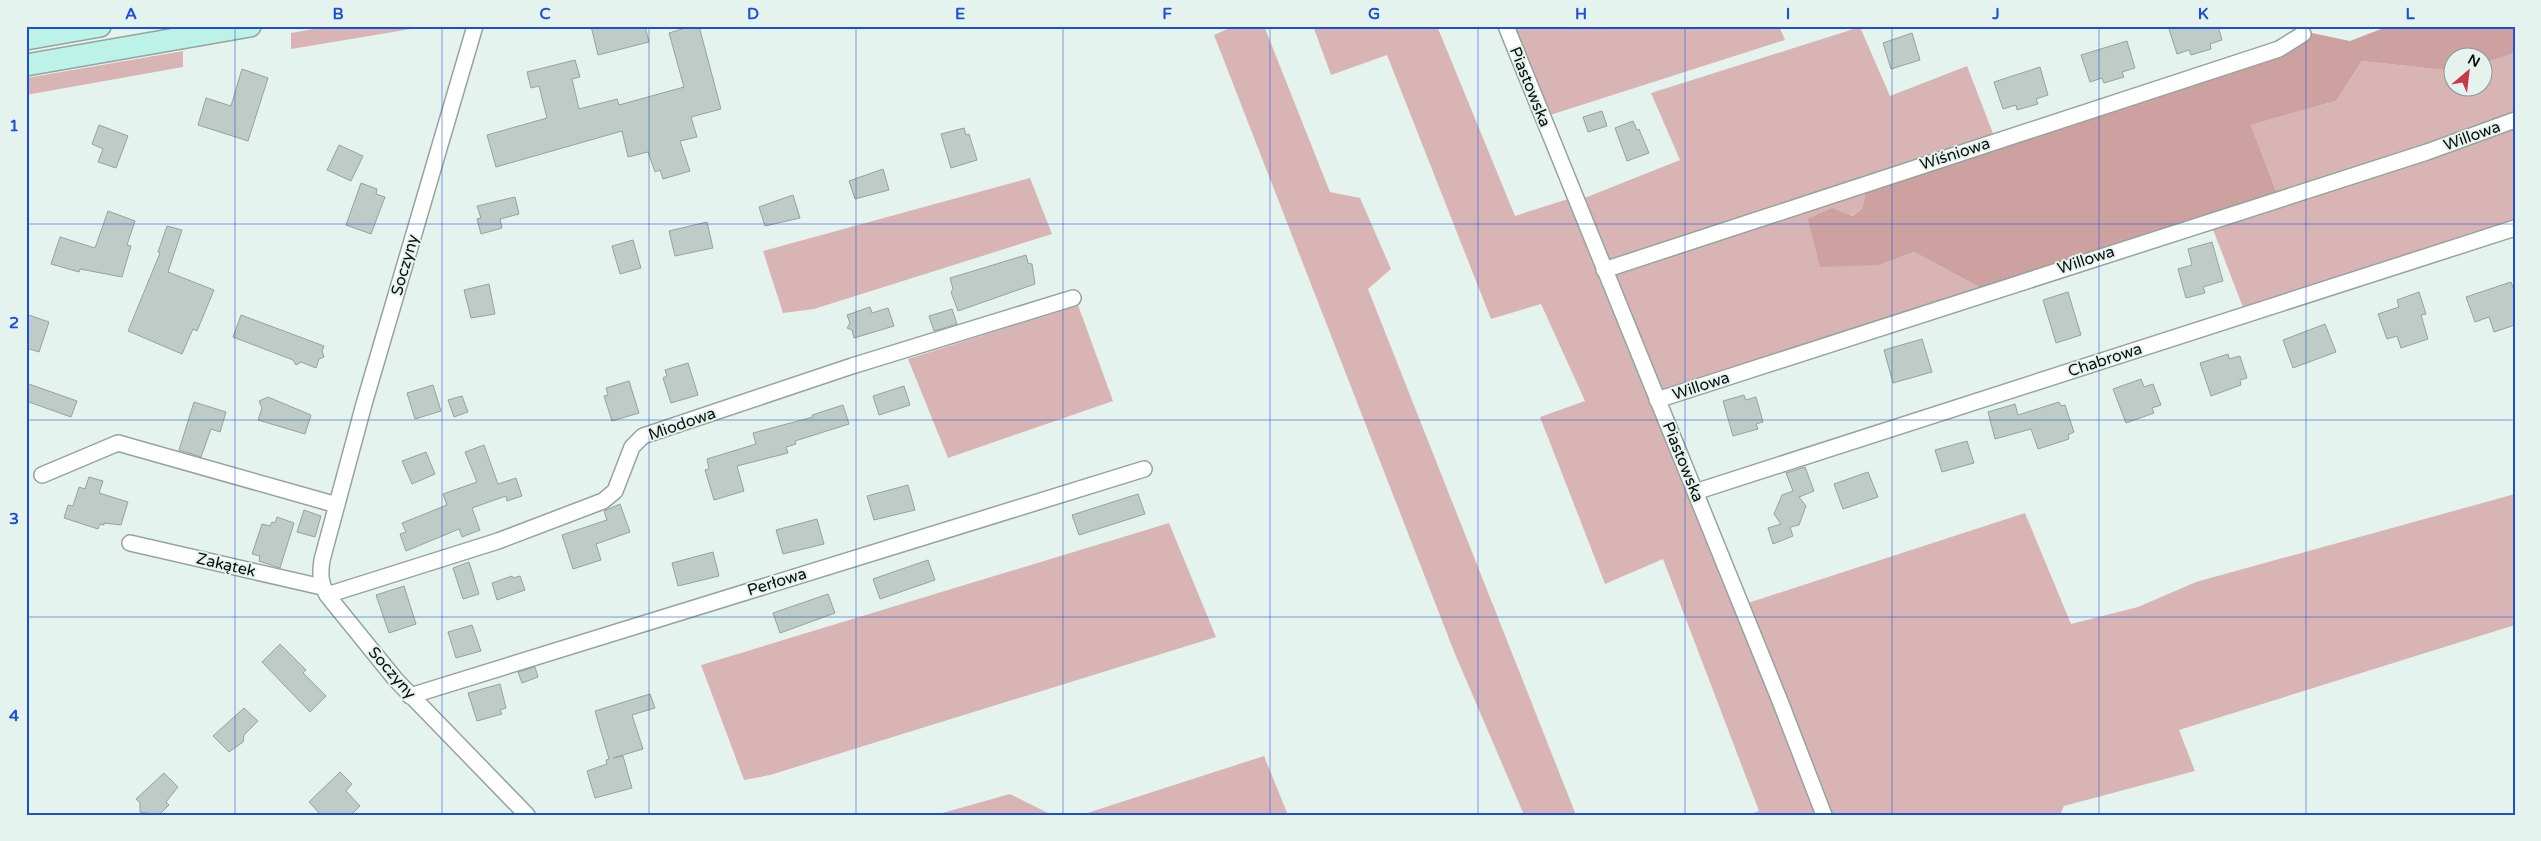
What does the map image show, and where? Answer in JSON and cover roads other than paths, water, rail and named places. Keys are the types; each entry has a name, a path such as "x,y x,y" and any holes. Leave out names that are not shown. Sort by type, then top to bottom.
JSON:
{"main road":[{"path":"26,39 100,26"},
{"path":"26,64 250,26"}],"street":[{"name":"Soczyny","path":"474,26 322,560 324,591 410,696 527,815"},
{"name":"Piastowska","path":"1506,26 1824,815"},
{"name":"Wiśniowa","path":"1604,270 2279,49 2304,34"},
{"name":"Willowa","path":"1657,400 2427,152 2515,120"},
{"name":"Chabrowa","path":"1695,492 2515,228"},
{"name":"Miodowa","path":"324,591 498,541 603,502 614,491 632,447 643,436 852,366 1074,298"},
{"path":"42,475 118,443 337,505"},
{"name":"Perłowa","path":"410,696 1144,469"},
{"name":"Zakątek","path":"130,543 324,591"}]}
